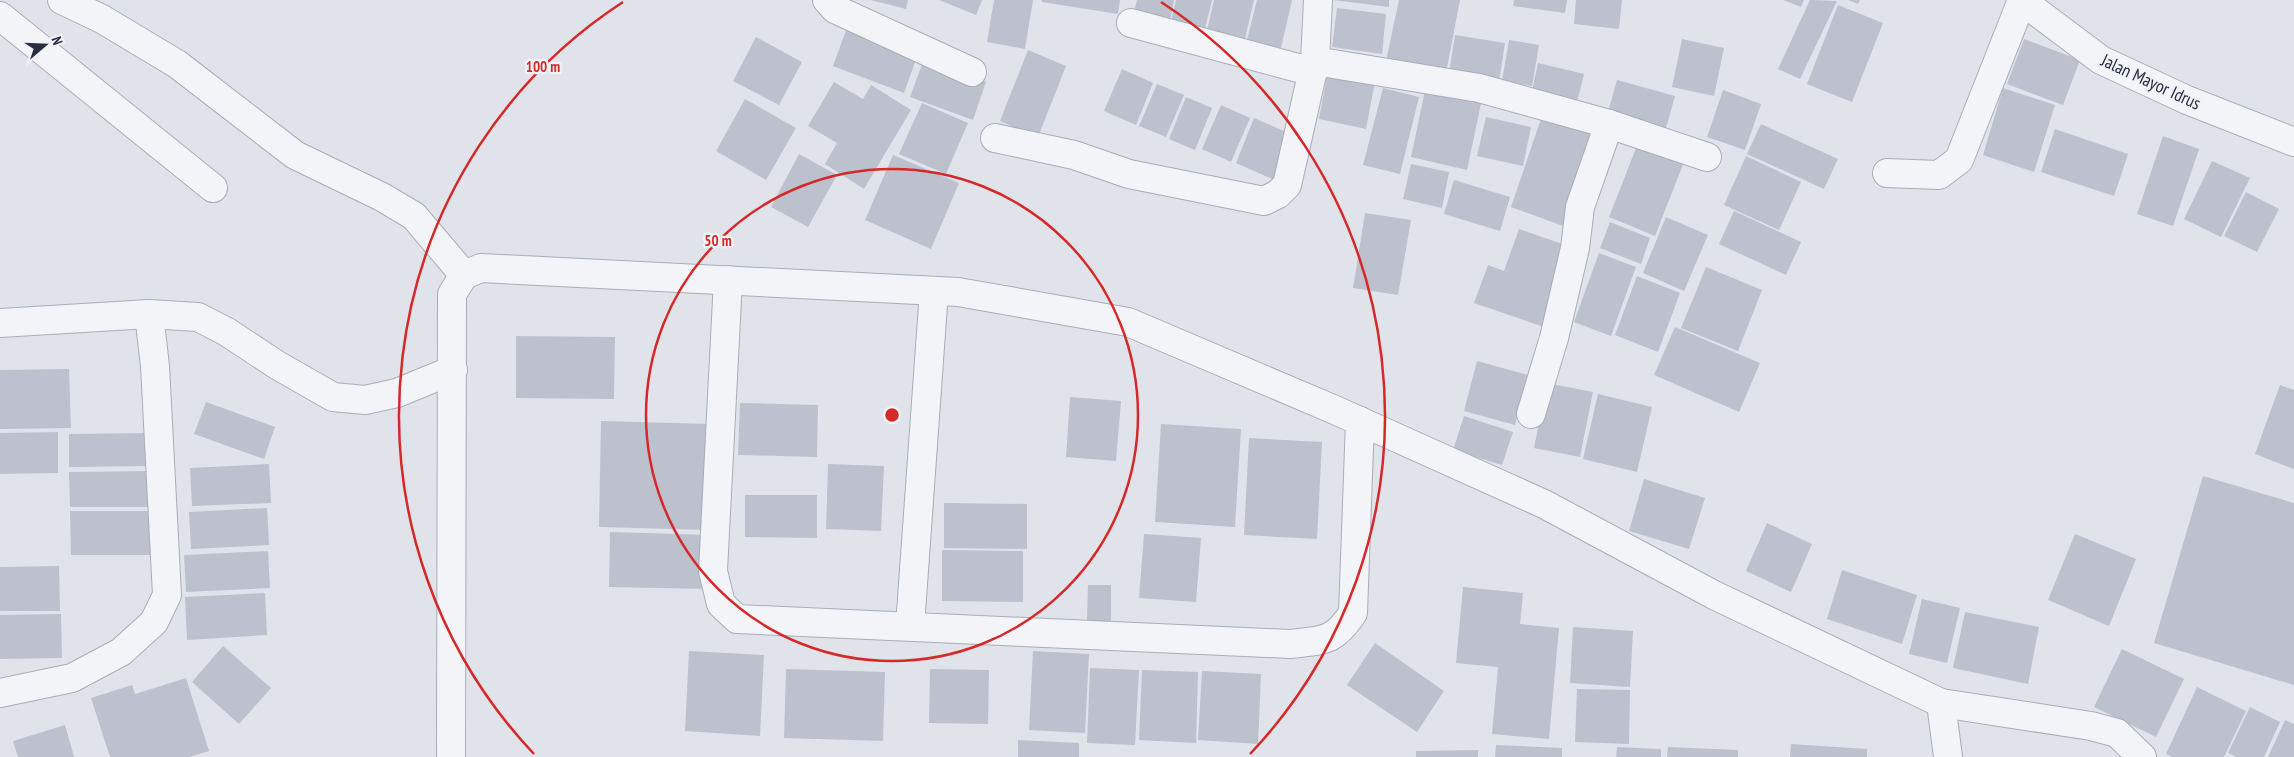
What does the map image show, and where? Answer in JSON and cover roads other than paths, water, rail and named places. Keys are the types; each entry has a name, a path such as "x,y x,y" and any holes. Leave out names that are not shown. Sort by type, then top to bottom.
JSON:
{"street":[{"path":"62,0 102,19 177,64 295,155 382,197 414,216 464,275"},
{"path":"827,0 835,9 972,72"},
{"path":"995,138 1074,155 1129,174 1264,201 1278,194 1286,185 1314,66 1318,0"},
{"path":"1887,173 1939,175 1958,160 2021,0"},
{"name":"Jalan Mayor Idrus","path":"2021,0 2101,60 2187,100 2294,142"},
{"path":"0,16 213,188"},
{"path":"1131,23 1314,66 1479,88 1609,124 1707,158"},
{"path":"1531,414 1554,338 1575,248 1580,207 1609,124"},
{"path":"450,757 452,294 464,275 481,268 958,292 1128,322 1360,421 1544,504 1714,595 1941,703 2091,726 2117,734 2142,757"},
{"path":"728,280 713,571 721,604 737,619 1290,644 1329,639 1343,628 1353,614 1360,421"},
{"path":"910,626 934,291"},
{"path":"0,323 149,314 198,317 227,332 277,366 332,397 365,400 397,394 453,370"},
{"path":"0,694 72,678 121,652 154,622 167,595 155,366 149,314"},
{"path":"1941,703 1948,757"}]}
